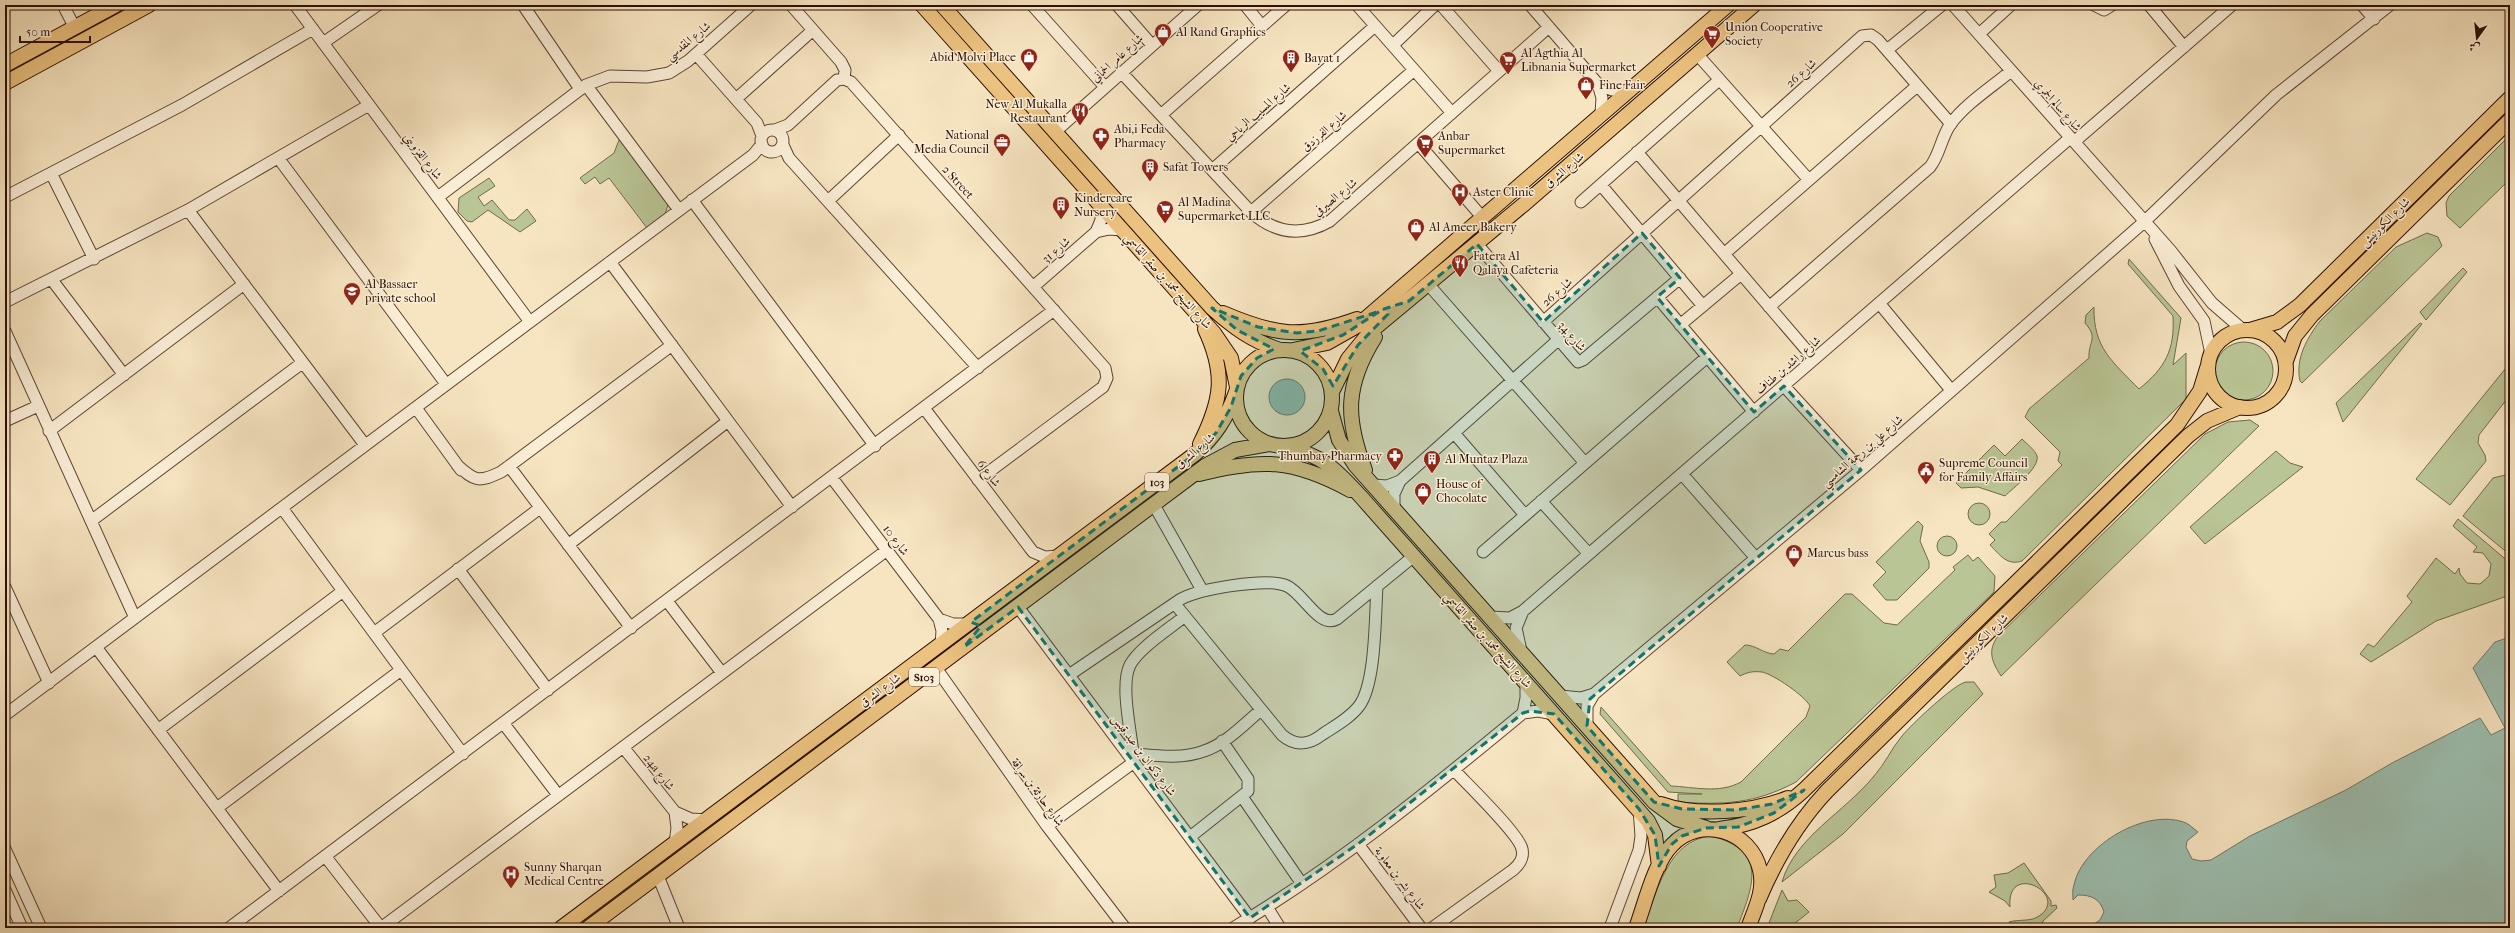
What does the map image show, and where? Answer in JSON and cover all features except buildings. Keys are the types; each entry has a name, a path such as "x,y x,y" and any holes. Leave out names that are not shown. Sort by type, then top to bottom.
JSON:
{"main road":[{"path":"5,65 116,5"},
{"path":"5,83 149,5"},
{"name":"شارع الشيخ محمد بن صقر القاسمي","path":"942,5 1212,308 1237,330 1250,338 1286,350"},
{"name":"شارع الشرق","path":"1286,350 1310,348 1332,340 1357,326 1728,5"},
{"name":"شارع الشرق","path":"1332,392 1342,370 1358,345 1384,321 1477,244 1754,5"},
{"path":"924,7 938,16 966,42 973,39"},
{"name":"شارع الشيخ محمد بن صقر القاسمي","path":"924,7 1199,316 1227,351 1235,372 1236,390"},
{"name":"شارع الكورنيش","path":"2246,330 2264,327 2289,314 2510,98"},
{"name":"شارع الكورنيش","path":"2286,361 2293,342 2303,325 2510,120"},
{"path":"2400,228 2397,223 2398,218 2427,187 2438,168"},
{"path":"1212,308 1258,327 1297,334 1318,331 1370,314"},
{"path":"1195,454 1216,409 1219,387 1217,359 1199,316"},
{"path":"1371,483 1352,432 1350,398 1359,365 1384,321"},
{"path":"2246,330 2262,333 2273,339 2281,349 2286,361 2286,373 2283,386 2275,397 2264,404 2251,408 2240,407 2220,397 2209,377 2210,359 2224,338 2246,330"},
{"path":"1286,350 1304,354 1323,369 1332,392 1331,410 1318,433 1295,445 1276,445 1257,438 1244,424 1236,405 1236,390 1244,371 1257,358 1286,350"},
{"name":"شارع الكورنيش","path":"1712,829 1738,827 1774,814 1804,790 2177,425 2194,404 2210,359"},
{"name":"شارع الشرق","path":"561,928 1195,454 1220,427 1236,390"},
{"name":"شارع الكورنيش","path":"1759,899 1771,870 1790,836 1827,792 2188,436 2207,422 2240,407"},
{"name":"شارع الشيخ محمد بن صقر القاسمي","path":"1331,410 1339,440 1346,453 1654,802 1677,819 1733,835 1746,844 1755,856 1760,870 1762,884 1759,899"},
{"name":"شارع الشيخ محمد بن صقر القاسمي","path":"1276,445 1301,450 1318,457 1334,467 1360,495 1638,809 1655,835 1659,850 1659,866"},
{"name":"شارع الشرق","path":"588,928 1219,456 1235,450 1276,445"},
{"path":"1191,477 1244,464 1284,464 1323,475 1360,495"},
{"path":"964,647 978,632 977,625 970,623"},
{"path":"1654,802 1682,809 1736,810 1772,804 1804,790"},
{"path":"1636,928 1659,866 1668,849 1682,836 1712,829"},
{"path":"618,905 613,905 609,899 623,882"},
{"path":"1748,928 1759,899"}],"street":[{"path":"63,5 75,28"},
{"name":"شارع القزويني","path":"295,5 530,322"},
{"path":"323,43 378,5"},
{"path":"523,5 583,87 680,210"},
{"name":"شارع المقدسي","path":"438,197 583,87 610,76 646,77 669,73 696,54 751,5"},
{"path":"5,715 772,141 835,82 844,79 844,70 841,62 791,5"},
{"path":"1032,5 1104,87"},
{"path":"1117,5 1152,44"},
{"name":"شارع عامر الحماني","path":"1055,132 1152,44 1198,5"},
{"path":"1245,5 1262,26"},
{"path":"1161,115 1286,5"},
{"path":"1357,5 1452,113"},
{"path":"1393,45 1435,5"},
{"path":"1441,5 1499,71"},
{"path":"1530,5 1598,84 1602,98 1601,114"},
{"path":"1887,50 1942,5"},
{"name":"شارع سالم الجمري","path":"1953,5 2171,251 2212,303 2246,330"},
{"path":"1978,34 2011,5"},
{"path":"2094,5 2104,10 2112,5"},
{"path":"2149,5 2184,47"},
{"name":"شارع راشد بن طناف","path":"1489,616 1510,618 1523,611 1879,303 2232,5"},
{"path":"2362,5 2374,19"},
{"name":"شارع علي بن رحمة الشامسي","path":"1587,726 1587,706 1594,694 1756,556 1861,470 2144,222 2276,95 2390,5"},
{"name":"شارع المسيب الرياحي","path":"1212,170 1375,26"},
{"name":"شارع الصيرفي","path":"1121,72 1252,212 1266,224 1282,231 1295,232 1319,228 1330,221 1549,27"},
{"path":"5,197 182,106 313,29"},
{"path":"736,99 813,30"},
{"name":"شارع 26","path":"1543,322 1862,36 1875,37 1951,124"},
{"path":"696,54 772,141 978,368"},
{"path":"1697,54 1809,180"},
{"name":"شارع الفرزدق","path":"1252,212 1414,70"},
{"path":"1769,307 1930,167 1938,156 1951,124 2011,71"},
{"name":"2 Street","path":"844,79 854,84 1102,364 1107,378 1099,390 978,480"},
{"path":"1581,202 1719,80"},
{"path":"1598,84 1612,90 1627,91"},
{"path":"1724,254 1918,86"},
{"path":"5,302 94,259 188,210 279,159 369,105"},
{"path":"828,201 899,135"},
{"path":"1418,143 1482,217"},
{"path":"1638,152 1814,360"},
{"path":"279,159 446,384"},
{"path":"51,173 94,259"},
{"path":"1601,184 1703,306"},
{"path":"692,200 875,446"},
{"path":"1096,232 1100,220 1101,207"},
{"path":"188,210 365,446"},
{"name":"شارع سالم الجمري","path":"2144,222 2179,286 2204,321 2208,331 2210,359"},
{"path":"1096,232 1109,229 1122,230"},
{"name":"شارع 31","path":"1033,287 1096,232"},
{"name":"شارع 34","path":"1477,244 1575,361 1581,362 1680,278"},
{"path":"610,262 792,508"},
{"path":"1680,325 1741,274"},
{"path":"52,280 124,375"},
{"path":"49,431 244,284"},
{"path":"1428,284 1586,463"},
{"path":"1657,297 1754,412"},
{"path":"1879,303 1951,390"},
{"path":"229,928 504,724 1054,310"},
{"path":"5,331 135,618"},
{"path":"1371,483 1387,486 1400,481 1558,340"},
{"path":"416,408 457,465 476,479 485,479 505,469 672,345"},
{"path":"1483,552 1707,356"},
{"path":"90,521 302,363"},
{"path":"1784,386 1861,470"},
{"path":"5,421 38,406"},
{"name":"شارع 6","path":"924,408 1033,552"},
{"path":"568,545 728,421"},
{"path":"1454,432 1525,515"},
{"path":"505,469 540,508 630,628"},
{"path":"1682,474 1756,556"},
{"name":"شارع 10","path":"832,478 939,619 942,632 941,644"},
{"path":"1394,508 1394,494 1400,481"},
{"path":"1541,501 1589,554"},
{"path":"1154,505 1202,590"},
{"path":"282,508 463,754"},
{"path":"374,633 540,508"},
{"path":"325,856 381,928 887,550"},
{"path":"1030,578 1033,565 1033,552 1046,557 1059,556"},
{"path":"1069,676 1175,604 1202,590 1276,583 1294,590 1322,620 1330,622 1337,620 1414,556"},
{"path":"458,569 548,690"},
{"path":"1175,604 1282,735 1294,743 1302,744 1316,740 1359,707 1369,683 1377,586"},
{"path":"5,587 49,683"},
{"path":"158,730 343,591"},
{"path":"667,601 722,673"},
{"name":"شارع ذكوان بن عبد قيس","path":"1018,607 1131,756 1250,918"},
{"path":"1522,653 1516,636 1519,619 1523,611"},
{"path":"1131,756 1126,688 1127,673 1140,654 1185,616"},
{"path":"939,619 953,624 970,623"},
{"path":"96,647 279,891"},
{"name":"شارع حارثة بن سراقة","path":"936,668 1046,826 1125,928"},
{"path":"216,808 401,670"},
{"path":"1522,713 1526,698 1526,683"},
{"path":"1560,696 1581,698 1594,694"},
{"path":"1046,826 1131,756 1195,754 1222,741 1261,710"},
{"path":"1233,928 1302,884 1358,844 1454,770 1522,713 1538,710 1554,714"},
{"path":"504,724 558,795"},
{"path":"1190,837 1243,798 1248,791 1249,783 1222,741"},
{"name":"24a شارع","path":"623,747 675,812"},
{"path":"1432,928 1513,870 1522,856 1521,844 1518,839 1454,770"},
{"path":"1243,798 1302,884"},
{"path":"1610,928 1639,850 1641,836 1638,809"},
{"path":"675,812 691,819 707,820"},
{"path":"675,812 677,828 675,843"},
{"name":"شارع بشر بن معاوية","path":"1358,844 1421,928"},
{"path":"5,849 41,928"},
{"path":"658,876 679,928"},
{"path":"5,890 9,906 22,928"},
{"path":"1267,907 1280,928"}],"highlighted area":[{"path":"1642,233 1680,278 1657,297 1754,412 1784,386 1861,470 1590,699 1587,726 1654,802 1682,809 1736,810 1772,804 1804,790 1774,813 1757,822 1738,827 1706,828 1682,836 1672,844 1659,866 1655,835 1639,809 1554,714 1530,711 1523,713 1358,844 1250,918 1018,607 964,647 981,626 971,622 1195,454 1216,433 1231,407 1241,376 1257,358 1274,349 1237,330 1212,308 1258,327 1297,333 1318,331 1380,311 1343,335 1300,351 1323,369 1333,386 1358,345 1388,314 1384,309 1409,301 1477,244 1543,322"}],"green space":[{"path":"621,135 669,202 665,214 647,228 609,178 600,184 595,177 585,184 580,178 614,153"},
{"path":"2510,135 2510,179 2460,228 2447,216 2446,203 2449,196"},
{"path":"489,178 495,186 478,197 484,206 492,200 509,220 515,220 527,209 536,221 520,232 488,210 472,222 467,221 458,212 459,198"},
{"path":"2427,233 2438,237 2442,246 2302,383 2300,381 2299,365 2303,349 2320,321 2396,247"},
{"path":"2129,259 2181,318 2173,365 2186,353 2186,399 2022,561 2008,561 1990,545 1995,540 1989,534 2001,522 2006,522 2062,465 2058,461 2060,452 2025,417 2029,409 2089,358 2092,337 2089,328 2085,323 2086,315 2094,307 2097,333 2101,344 2113,362 2139,389 2156,374 2162,366 2170,349 2173,316 2128,264"},
{"path":"2463,268 2467,272 2426,320 2420,312"},
{"path":"2420,323 2422,324 2343,422 2336,403"},
{"path":"2244,342 2260,347 2268,355 2273,371 2268,387 2260,395 2244,400 2228,395 2220,387 2215,371 2220,355 2228,347"},
{"path":"2510,363 2510,395 2479,435 2478,443 2485,455 2486,461 2450,505 2416,479"},
{"path":"2250,420 2259,426 2001,676 1995,666 1992,656 1993,647 1998,636 2205,434 2228,422"},
{"path":"2022,439 2035,452 2037,461 2030,472 2005,496 1978,487 1961,488 1956,483 1994,445 2005,456"},
{"path":"2276,451 2290,463 2303,467 2205,544 2190,527"},
{"path":"2510,474 2510,555 2463,516 2493,478"},
{"path":"1979,503 1983,504 1989,510 1989,518 1983,524 1979,525 1975,524 1969,518 1968,514 1969,510 1975,504"},
{"path":"2458,519 2510,563 2510,595 2436,621 2371,662 2360,654 2368,644 2374,647 2412,602 2407,596 2436,558 2455,574 2459,568 2460,574 2467,583 2480,584 2489,576 2491,564 2483,553 2473,552 2477,547 2453,526"},
{"path":"1918,521 1923,526 1920,541 1929,562 1929,568 1897,600 1886,600 1873,585 1886,572 1876,562"},
{"path":"1943,536 1951,536 1957,542 1957,550 1951,556 1943,556 1937,550 1937,542"},
{"path":"1968,555 1973,561 1978,557 1995,576 1994,592 1796,782 1781,789 1753,799 1724,803 1678,802 1678,794 1702,794 1668,792 1600,714 1601,707 1671,786 1715,789 1733,786 1741,782 1806,717 1810,706 1796,691 1781,681 1762,672 1748,673 1740,676 1727,662 1745,645 1774,654 1780,649 1788,651 1845,594 1852,594 1884,623 1897,625 1955,570 1953,567"},
{"path":"1974,682 1983,694 1843,834 1782,882 1788,866 1809,838 1862,789 1878,771 1898,741 1907,731 1943,697 1960,684"},
{"path":"1711,836 1729,843 1742,851 1749,861 1752,872 1751,884 1748,898 1737,928 1643,928 1659,885 1674,858 1684,847 1696,840"},
{"path":"2024,863 2051,901 2051,906 2056,905 2057,908 2043,921 2042,925 2036,928 2012,928 2009,922 2036,918 2047,908 2047,899 2043,892 2035,886 2026,884 2017,886 2011,893 2010,907 2005,901 1989,892 1996,887 1994,875 2008,873"},
{"path":"1782,890 1788,901 1797,900 1809,912 1789,928 1767,928"}],"shaded area":[{"path":"1287,379 1300,384 1305,397 1300,410 1287,415 1274,410 1269,397 1274,384"},
{"path":"2510,637 2510,928 2088,928 2100,920 2104,912 2098,901 2091,897 2078,895 2073,900 2073,887 2080,870 2089,856 2118,833 2136,825 2153,820 2170,819 2186,823 2198,832 2187,841 2186,847 2192,859 2201,861 2211,860 2250,836 2346,790 2392,763 2480,718 2491,735 2505,728 2473,668 2495,642"}],"place":[{"name":"Al Rand Graphics","path":"1163,47"},
{"name":"Union Cooperative Society","path":"1712,49"},
{"name":"Abid Molvi Place","path":"1029,72"},
{"name":"Bayat 1","path":"1291,73"},
{"name":"Al Agthia Al Libnania Supermarket","path":"1508,75"},
{"name":"Fine Fair","path":"1586,100"},
{"name":"New Al Mukalla Restaurant","path":"1080,126"},
{"name":"Abi,i Feda Pharmacy","path":"1101,151"},
{"name":"National Media Council","path":"1002,157"},
{"name":"Anbar Supermarket","path":"1425,158"},
{"name":"Safat Towers","path":"1150,182"},
{"name":"Aster Clinic","path":"1460,207"},
{"name":"Kindercare Nursery","path":"1061,220"},
{"name":"Al Madina Supermarket LLC","path":"1165,224"},
{"name":"Al Ameer Bakery","path":"1416,242"},
{"name":"Fatera Al Qalaya Cafeteria","path":"1460,278"},
{"name":"Al Bassaer private school","path":"352,306"},
{"name":"Thumbay Pharmacy","path":"1395,471"},
{"name":"Al Muntaz Plaza","path":"1432,474"},
{"name":"Supreme Council for Family Affairs","path":"1926,485"},
{"name":"House of Chocolate","path":"1423,506"},
{"name":"Marcus bass","path":"1794,568"},
{"name":"Sunny Sharqan Medical Centre","path":"511,889"}]}
